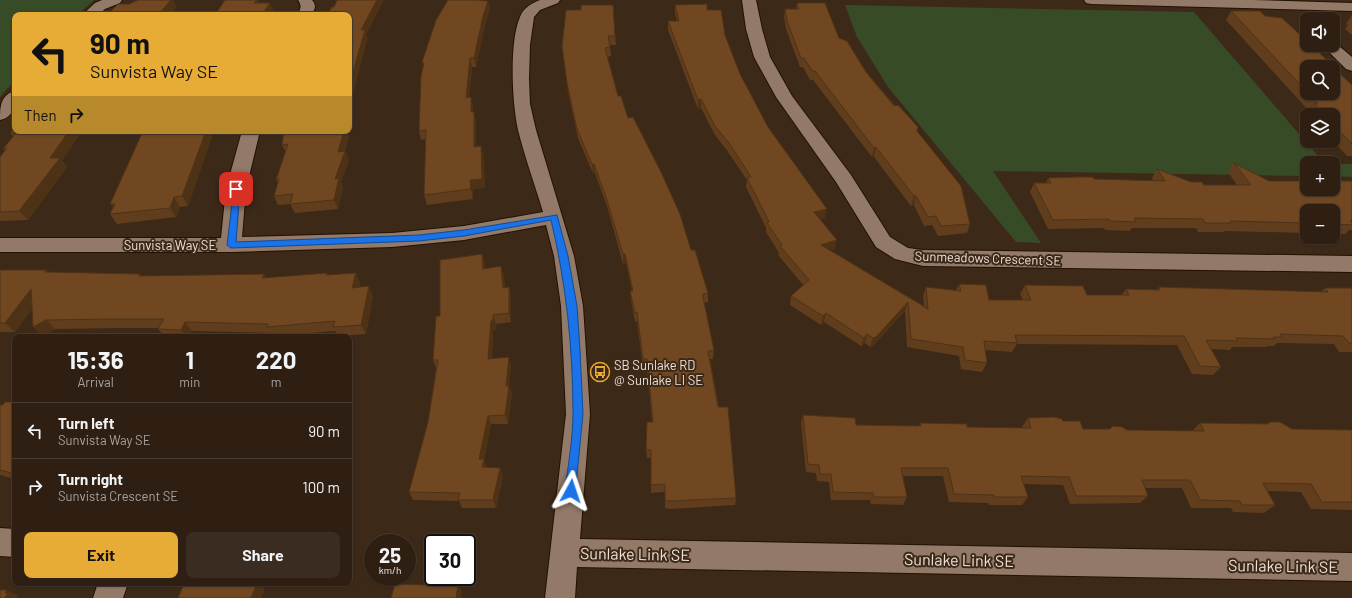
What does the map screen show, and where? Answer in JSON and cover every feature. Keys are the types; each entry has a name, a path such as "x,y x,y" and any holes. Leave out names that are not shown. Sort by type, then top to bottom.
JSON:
{"street":[{"path":"93,12 100,6 115,0"},
{"path":"305,0 308,4 305,12"},
{"path":"553,0 536,7 527,17 522,45 521,79 527,130 554,217 564,256 572,306 578,414 560,598"},
{"name":"Sunmeadows Crescent SE","path":"749,0 754,29 762,57 784,97 844,179 883,242 902,254 923,258 1352,264"},
{"path":"1091,0 1352,7"},
{"path":"1289,5 1300,16"},
{"path":"1337,52 1352,66"},
{"path":"0,115 12,100"},
{"path":"231,245 236,189 250,134"},
{"name":"Sunvista Way SE","path":"0,245 231,245 419,238 464,233 554,217"},
{"path":"0,542 12,543"},
{"name":"Sunlake Link SE","path":"565,553 1352,567"},
{"path":"108,598 112,586"}],"green space":[{"path":"0,0 94,0 80,12 12,12 12,83 0,97"},
{"path":"845,5 1194,12 1300,135 1300,148 1311,148 1318,156 1300,156 1300,176 993,171 1041,243 1016,242 888,87 857,37"},
{"path":"1340,164 1352,164 1352,177 1340,176"}],"building":[{"path":"138,0 171,0 161,12 110,12 118,4 129,4"},
{"path":"225,0 257,0 254,3 270,3 264,12 217,12"},
{"path":"337,0 377,0 361,30 365,30 352,76 352,12 329,12 332,7 334,7"},
{"path":"448,0 488,1 483,16 474,58 470,58 466,98 471,97 471,112 474,112 474,147 481,146 482,179 470,180 471,189 424,195 426,130 419,131 421,76 424,63 422,62 436,20"},
{"path":"797,3 825,3 839,38 847,41 866,72 894,106 898,105 918,127 917,131 961,186 970,224 941,226 936,216 928,217 916,196 914,196 876,147 874,148 815,71 812,71 804,58 801,58 787,21 785,9 799,9"},
{"path":"707,4 707,10 721,10 725,35 740,74 768,127 827,209 814,212 837,240 821,245 928,309 926,287 961,291 959,284 986,285 989,300 1031,300 1025,285 1083,286 1087,295 1129,295 1126,289 1160,290 1159,287 1328,292 1325,288 1351,288 1352,343 1349,343 1343,336 1280,334 1282,337 1273,337 1274,339 1236,338 1238,341 1206,340 1221,367 1200,366 1184,336 1015,335 1017,343 984,341 987,363 965,360 963,347 911,339 908,302 876,337 873,338 867,334 864,338 826,313 823,316 791,296 809,280 780,246 782,245 767,223 769,222 747,178 751,177 729,143 715,126 701,99 698,100 668,21 679,21 675,5"},
{"path":"581,5 613,5 615,36 608,36 610,47 605,48 618,96 621,96 628,118 633,117 661,172 680,214 691,250 695,250 708,293 703,294 703,297 714,350 708,351 718,407 728,407 736,498 670,501 665,500 665,484 651,485 651,450 646,450 647,422 653,422 647,359 643,359 637,312 635,313 630,291 633,291 625,254 623,254 607,200 594,164 592,164 577,129 567,83 562,46 566,10 581,10"},
{"path":"1231,11 1260,11 1265,16 1282,18 1300,35 1300,52 1318,52 1327,60 1300,60 1300,85"},
{"path":"1340,74 1352,85 1352,144 1340,131 1340,108 1318,108 1314,104 1318,104 1314,100 1340,100"},
{"path":"15,134 67,134 50,158 60,158 19,211 0,212 0,157 7,148 3,149"},
{"path":"142,134 205,134 182,196 174,197 170,208 110,214 115,204 110,204"},
{"path":"284,134 343,134 338,152 345,151 335,179 339,178 334,200 290,204 293,194 274,196 279,179 276,180 288,144 282,145"},
{"path":"1234,163 1269,181 1300,181 1300,196 1340,196 1340,181 1352,181 1352,220 1350,220 1352,225 1340,224 1340,204 1300,204 1300,223 1230,221 1231,223 1205,223 1203,219 1134,218 1136,222 1110,221 1109,219 1053,220 1034,183 1051,183 1048,178 1077,177 1093,177 1094,179 1165,181 1157,169 1191,182 1202,182 1204,185 1251,185"},
{"path":"482,254 483,269 501,266 503,288 509,287 509,313 493,315 493,320 491,321 488,359 509,357 506,386 509,386 505,415 488,416 479,459 484,459 482,467 500,468 493,500 458,500 460,493 409,492 428,422 438,360 433,360 436,316 440,316 440,260"},
{"path":"0,270 46,270 45,272 140,274 139,276 264,274 262,278 327,273 326,275 356,273 352,288 369,286 361,325 333,327 335,321 267,327 268,324 185,322 181,330 158,329 164,319 110,319 46,320 33,327 31,289 5,323 0,323"},
{"path":"5,402 12,402 12,473 0,470 0,405 3,405"},
{"path":"803,415 855,418 856,425 921,426 920,423 967,424 967,427 1031,428 1028,418 1054,417 1062,419 1063,421 1080,421 1083,429 1110,429 1113,426 1122,427 1127,430 1204,431 1200,423 1269,424 1269,422 1280,422 1292,429 1352,430 1352,502 1322,502 1311,484 1263,483 1275,505 1242,505 1240,501 1200,500 1190,480 1142,480 1148,496 1076,496 1069,477 1021,476 1028,497 994,497 994,495 954,494 948,468 901,468 907,497 874,497 873,493 833,492 831,474 820,474 819,465 808,464"},
{"path":"416,585 458,586 456,598 391,598 394,586 416,586"},
{"path":"183,586 256,586 251,598 178,598"},
{"path":"0,590 7,590 5,593 8,593 5,598 0,598"}],"place":[{"name":"SB Sunlake RD @ Sunlake LI SE","path":"600,372"}],"route":[{"path":"236,189 231,245 419,238 464,233 554,217 564,256 572,306 575,350 578,414 571,491"}]}
